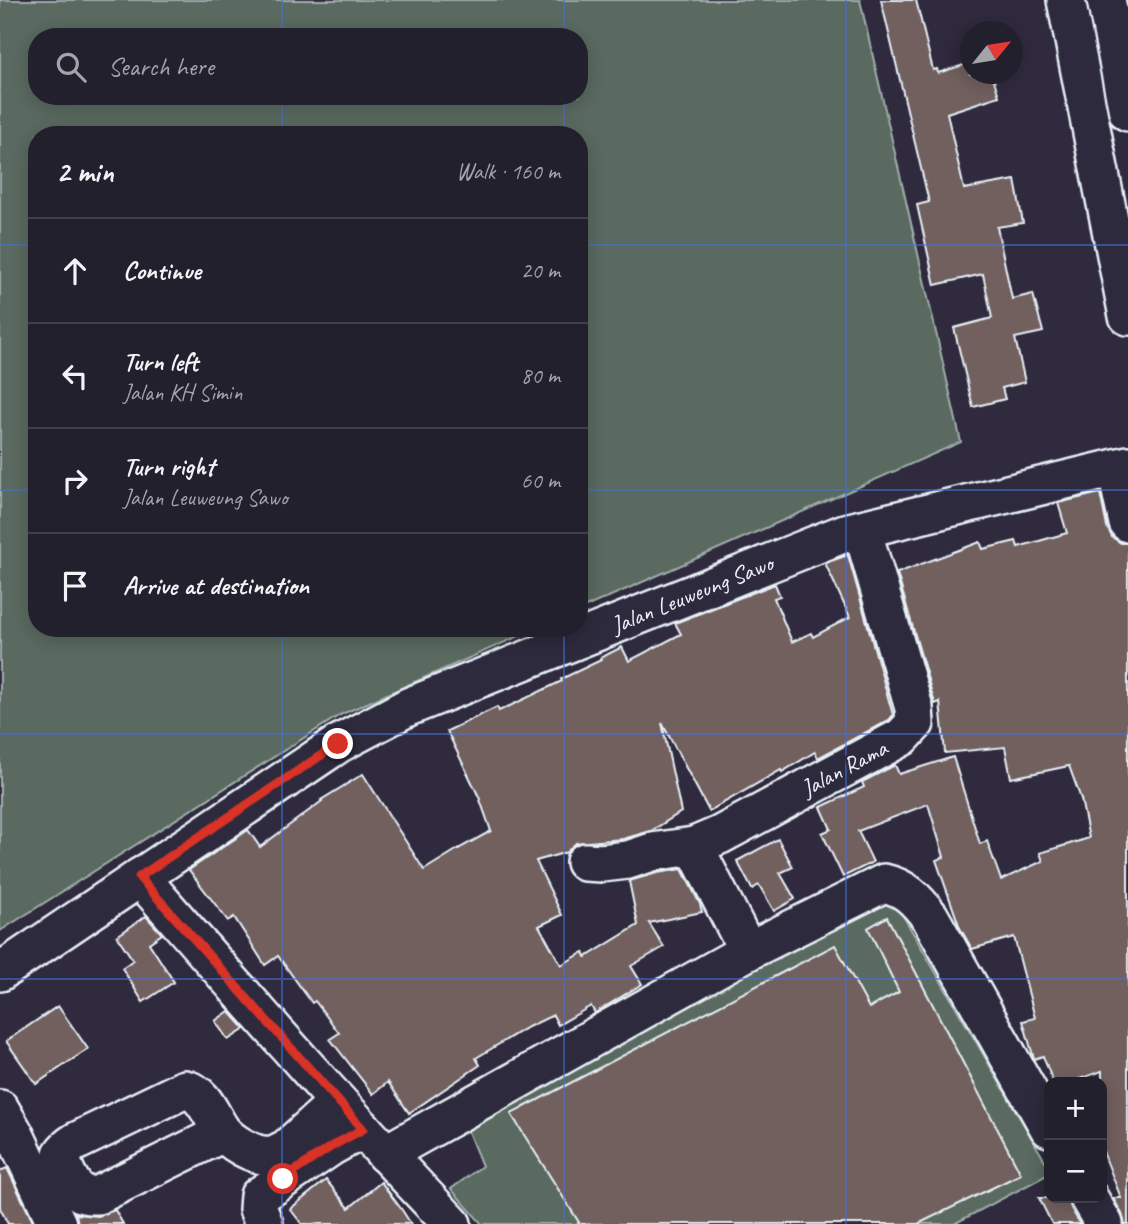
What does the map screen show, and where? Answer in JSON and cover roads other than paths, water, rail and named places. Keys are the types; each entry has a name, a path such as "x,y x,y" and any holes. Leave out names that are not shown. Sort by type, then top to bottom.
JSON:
{"street":[{"path":"1066,0 1128,316"},
{"path":"1106,0 1128,112"},
{"path":"1122,466 1128,523"},
{"name":"Jalan Leuweung Sawo","path":"588,635 845,533 1122,466"},
{"name":"Jalan Rama","path":"694,846 720,835 902,737 915,723 914,708 862,529"},
{"name":"Jalan Leuweung Sawo","path":"0,972 338,744 408,707 584,637"},
{"path":"585,862 628,860 652,852 694,846 748,951"},
{"path":"139,877 338,1102 452,1224"},
{"path":"264,1224 258,1209 258,1196 332,1146 374,1141 884,883 899,887 917,901 930,917 1044,1119"},
{"path":"223,1133 248,1152 265,1156 277,1153 286,1149 338,1102"},
{"path":"5,1128 57,1224"},
{"path":"1092,1203 1104,1224"}]}
